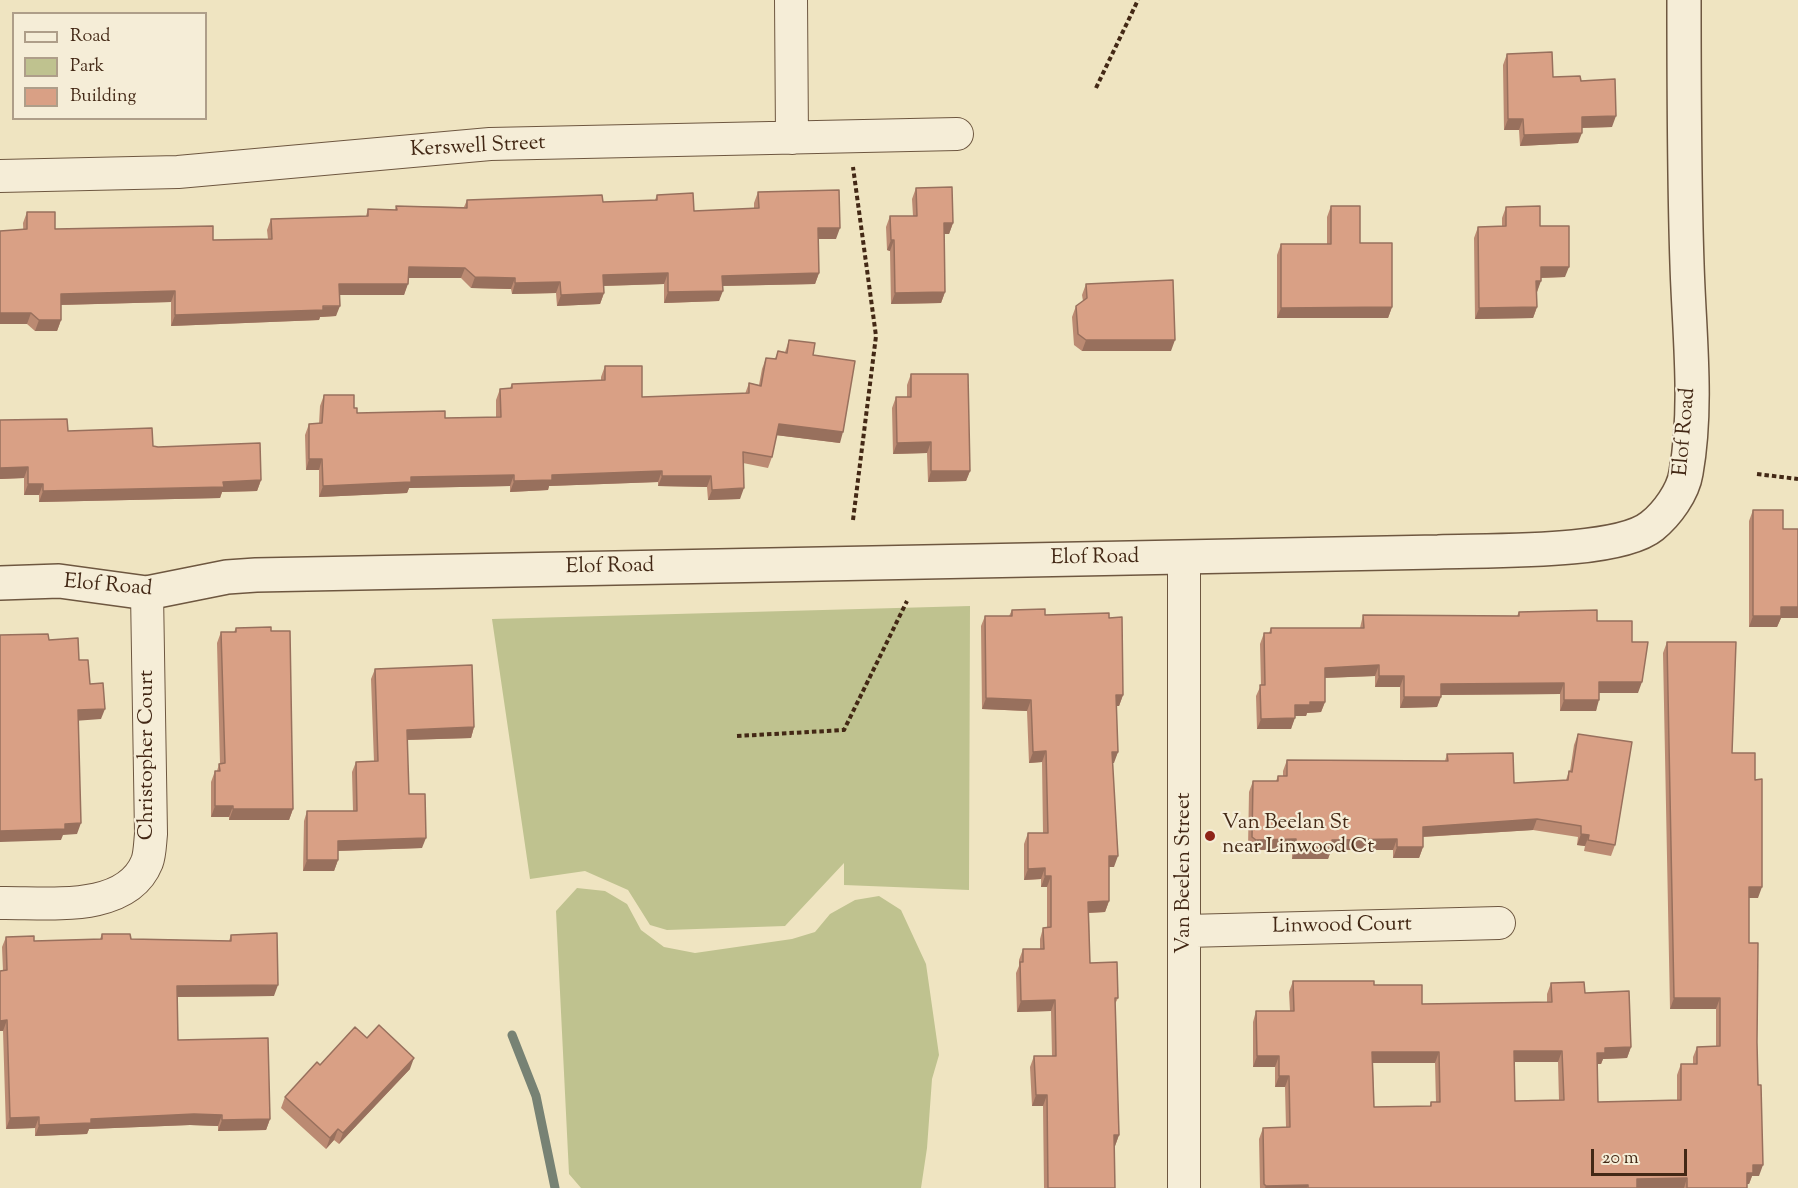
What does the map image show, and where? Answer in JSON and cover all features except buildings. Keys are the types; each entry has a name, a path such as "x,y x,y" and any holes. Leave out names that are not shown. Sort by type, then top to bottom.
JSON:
{"street":[{"path":"791,0 792,138"},
{"name":"Elof Road","path":"0,583 59,581 147,593 227,577 256,575 1184,557 1595,546 1634,536 1652,527 1666,511 1677,496 1686,476 1690,417 1684,170 1684,0"},
{"name":"Kerswell Street","path":"0,176 178,171 490,144 957,134"},
{"name":"Van Beelen Street","path":"1184,557 1186,931 1184,1188"},
{"name":"Christopher Court","path":"0,903 95,900 117,894 136,879 147,861 151,834 147,593"},
{"name":"Linwood Court","path":"1186,931 1499,923"}],"path":[{"path":"1096,88 1138,0"},
{"path":"849,136 876,336 853,520"},
{"path":"1757,474 1798,479"},
{"path":"737,736 844,730 907,601"}],"green space":[{"path":"970,606 969,890 844,885 844,863 785,926 667,930 650,925 628,890 585,871 530,879 492,619"},
{"path":"577,888 605,891 627,904 641,930 664,947 695,953 792,939 815,932 830,914 855,900 879,896 901,910 926,964 939,1055 932,1079 927,1148 921,1188 581,1188 569,1174 556,911"}],"waterway":[{"path":"512,1035 536,1096 555,1188"}],"place":[{"name":"Van Beelan St near Linwood Ct","path":"1210,836"}]}
